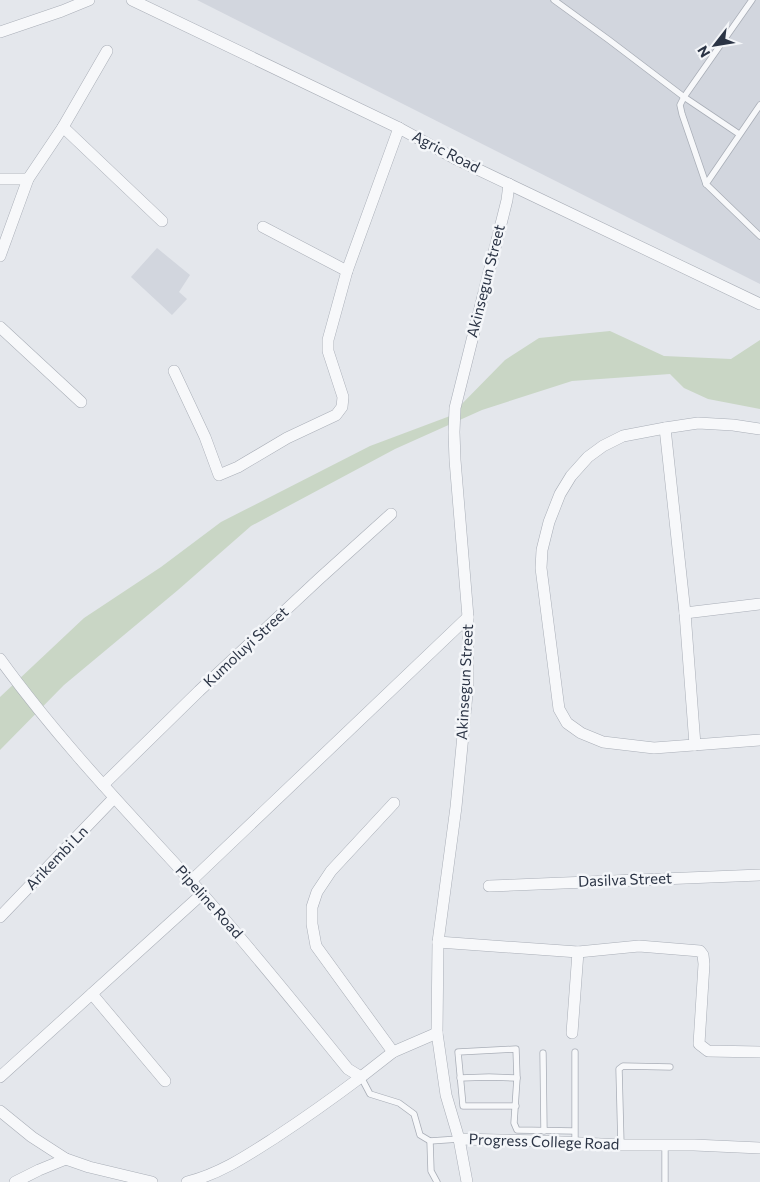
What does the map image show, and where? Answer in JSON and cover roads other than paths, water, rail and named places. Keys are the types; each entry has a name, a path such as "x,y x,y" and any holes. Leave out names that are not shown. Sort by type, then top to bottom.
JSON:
{"street":[{"path":"0,32 89,0"},
{"name":"Agric Road","path":"132,0 399,128 454,158 760,304"},
{"path":"0,256 28,179 62,127 107,51"},
{"path":"62,127 162,221"},
{"path":"174,371 205,438 219,475 238,467 286,438 336,415 342,407 343,396 328,351 328,340 348,271 399,128"},
{"path":"0,179 28,179"},
{"name":"Akinsegun Street","path":"467,1182 459,1139 446,1095 437,1033 438,942 456,807 468,684 468,617 455,460 455,408 507,200 509,184"},
{"path":"264,227 348,271"},
{"path":"0,327 81,402"},
{"path":"760,429 698,423 622,436 602,446 588,457 570,476 560,494 549,522 542,550 541,568 559,710 567,723 581,733 603,742 654,748 760,740"},
{"path":"665,428 685,613 695,745"},
{"name":"Kumoluyi Street","path":"103,785 199,691 391,514"},
{"path":"685,613 760,604"},
{"path":"190,881 468,617"},
{"name":"Pipeline Road","path":"0,659 39,710 114,798 247,945 348,1069 361,1077"},
{"name":"Arikembi Ln","path":"0,917 114,798"},
{"path":"393,1052 316,946 312,924 312,907 317,892 331,871 394,803"},
{"name":"Dasilva Street","path":"489,886 760,875"},
{"path":"0,1077 202,894"},
{"path":"438,942 578,952 639,946 700,951 703,955 704,964 699,1044 708,1051 760,1052"},
{"path":"572,1033 578,952"},
{"path":"92,994 165,1082"},
{"path":"187,1182 213,1174 234,1164 322,1106 393,1052 437,1033"},
{"path":"0,1111 32,1137 66,1159 89,1167 152,1182"},
{"name":"Progress College Road","path":"459,1139 520,1140 574,1137 621,1146 694,1145 760,1148"},
{"path":"15,1182 66,1159"}],"lane":[{"path":"554,0 684,97 739,134"},
{"path":"752,0 680,105 706,184 760,236"},
{"path":"706,184 760,104"},
{"path":"516,1106 463,1106 458,1052 516,1049 517,1078 516,1106 514,1123 518,1130 544,1131 574,1137 575,1052"},
{"path":"543,1053 544,1131"},
{"path":"621,1146 619,1069 623,1066 670,1067"},
{"path":"361,1077 370,1094 399,1103 414,1114 420,1135 430,1141 431,1170 437,1182"},
{"path":"460,1078 517,1078"},
{"name":"Progress College Road","path":"430,1141 459,1139"},
{"path":"665,1182 666,1146"}]}
